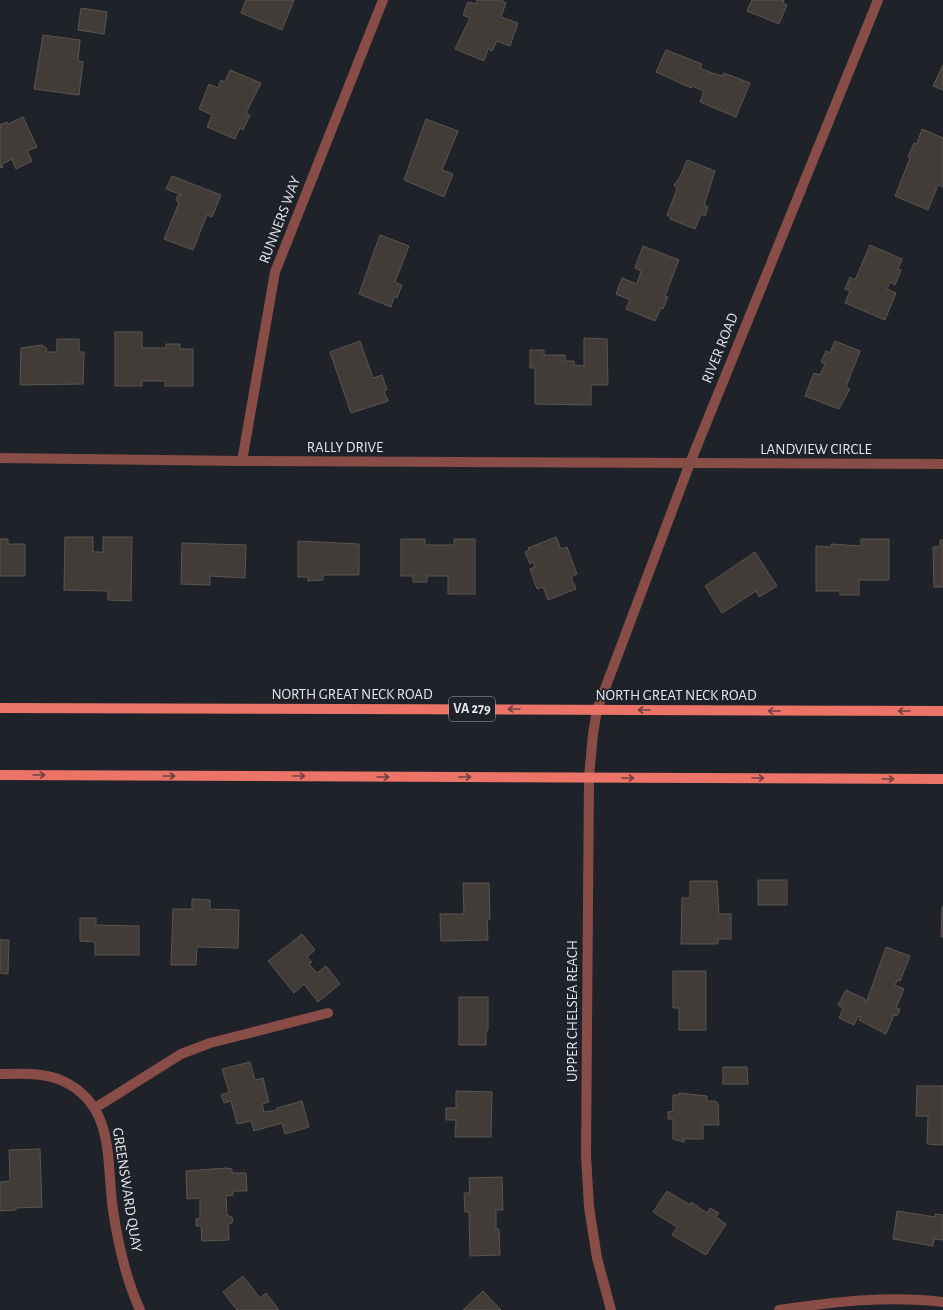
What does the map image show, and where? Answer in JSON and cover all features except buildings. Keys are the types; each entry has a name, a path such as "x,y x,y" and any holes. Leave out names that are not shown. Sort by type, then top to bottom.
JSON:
{"main road":[{"name":"NORTH GREAT NECK ROAD","path":"0,708 943,712"},
{"path":"0,775 943,779"}],"street":[{"name":"RUNNERS WAY","path":"242,461 275,272 383,0"},
{"name":"RIVER ROAD","path":"597,710 690,463 878,0"},
{"name":"RALLY DRIVE","path":"0,458 242,461 690,463"},
{"name":"LANDVIEW CIRCLE","path":"690,463 943,464"},
{"name":"UPPER CHELSEA REACH","path":"597,710 588,778 586,1156 589,1207 597,1258 611,1310"},
{"path":"95,1108 181,1054 210,1043 328,1013"},
{"name":"GREENSWARD QUAY","path":"0,1074 48,1076 62,1081 76,1088 95,1108 105,1133 113,1210 125,1270 140,1310"},
{"path":"779,1310 830,1302 884,1299 943,1302"}]}
